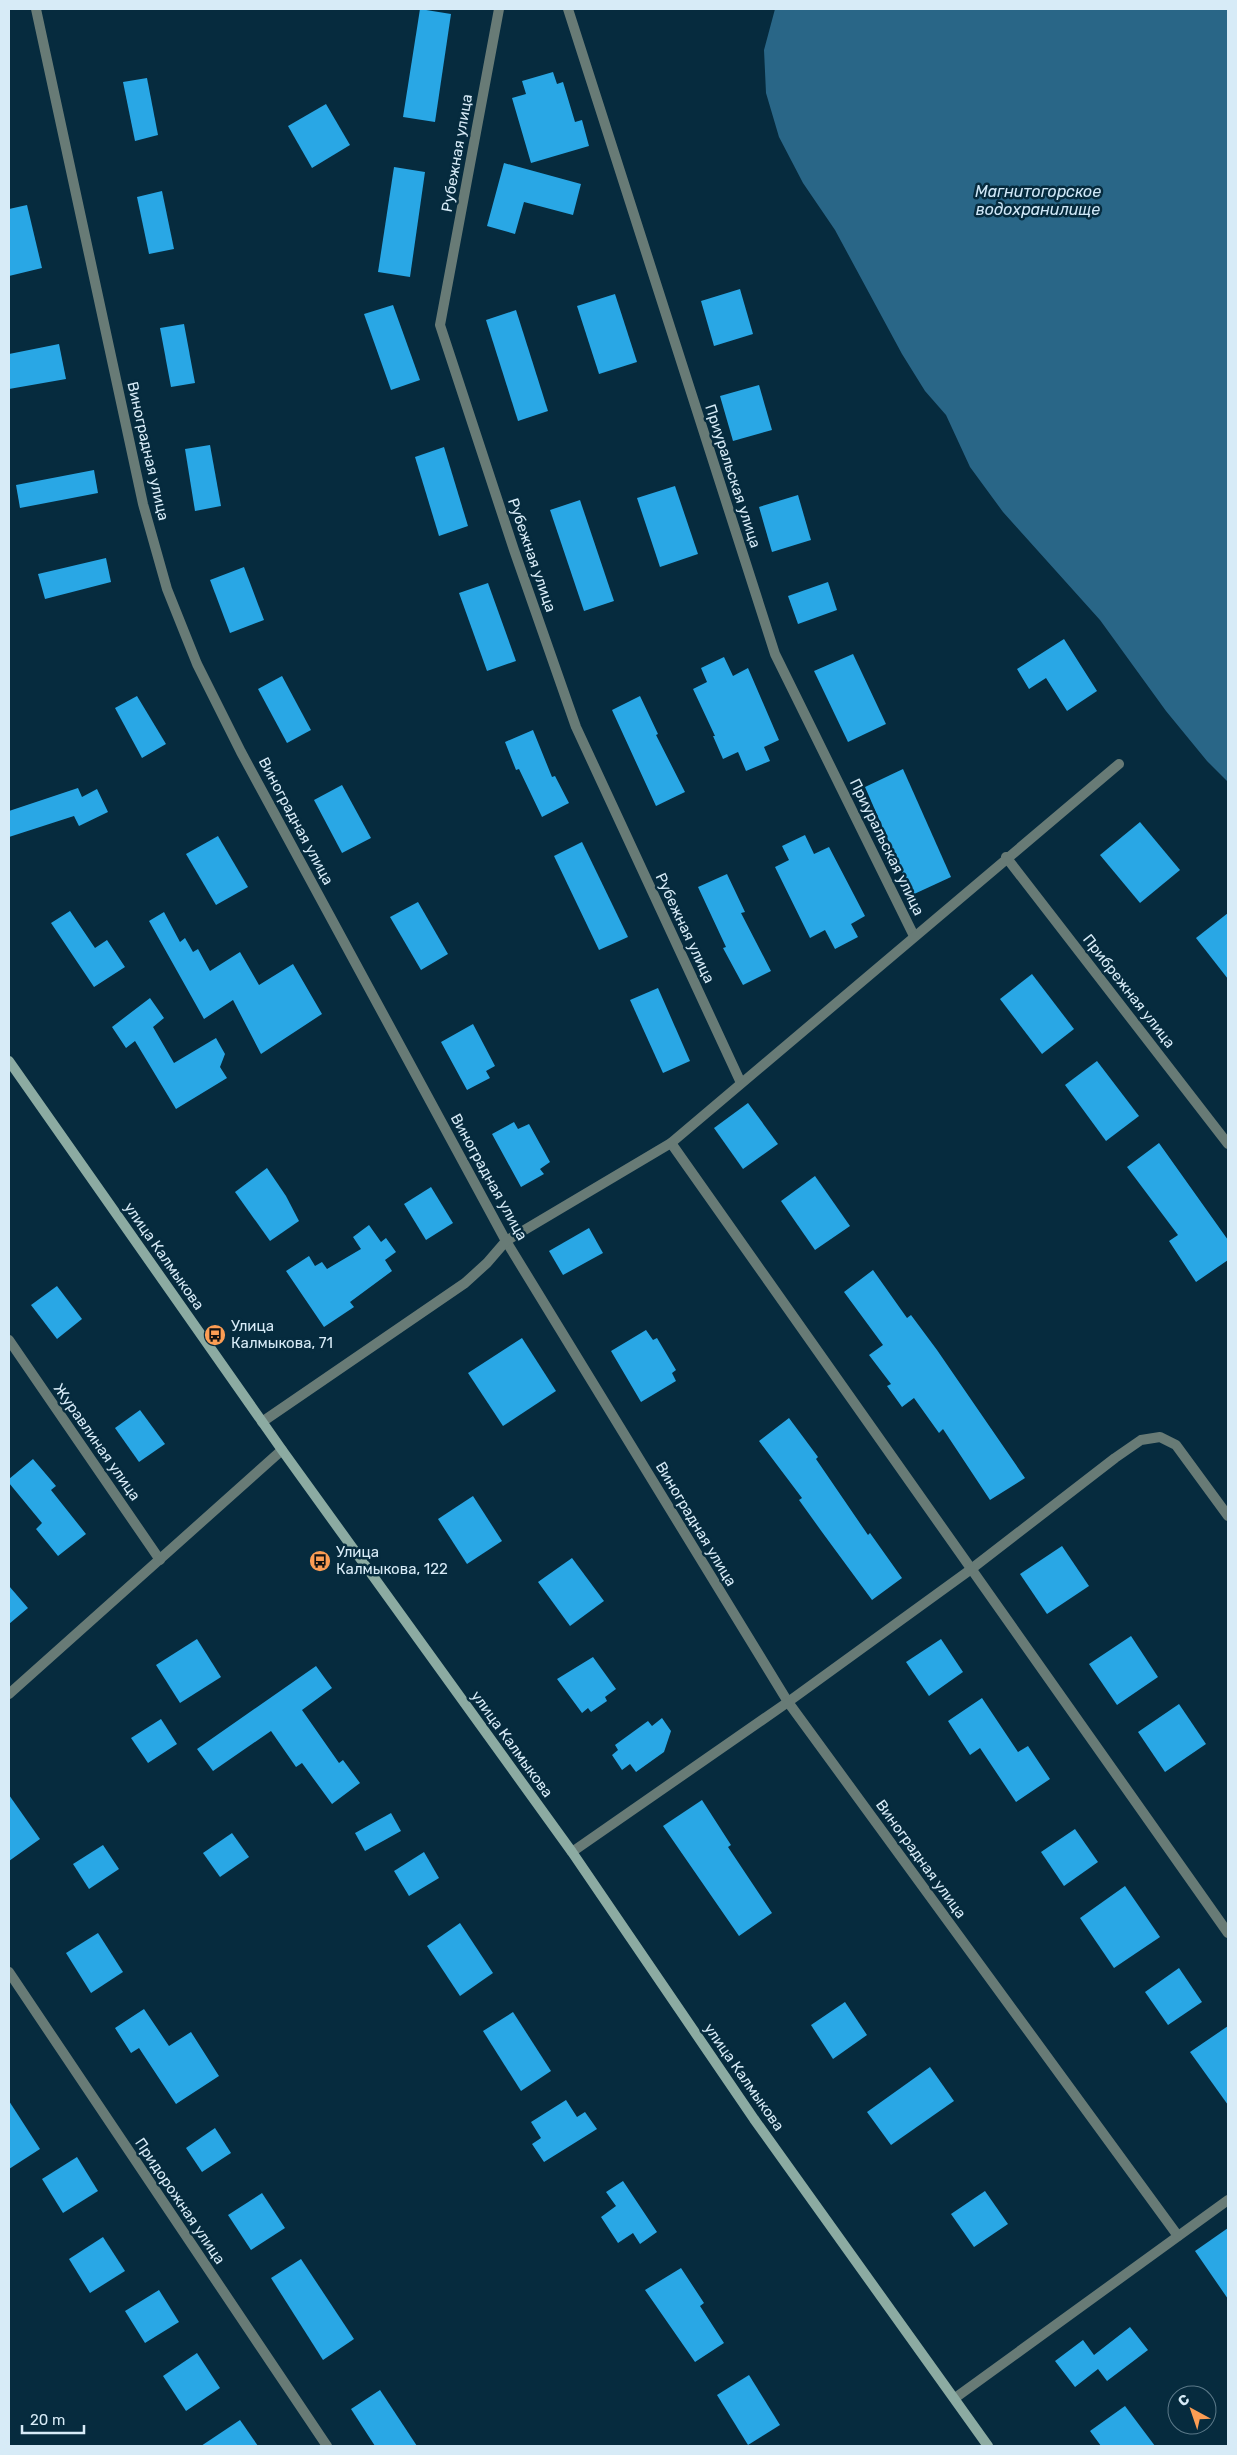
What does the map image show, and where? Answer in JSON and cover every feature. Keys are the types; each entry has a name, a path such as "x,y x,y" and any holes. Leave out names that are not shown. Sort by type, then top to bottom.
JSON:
{"main road":[{"name":"улица Калмыкова","path":"9,1061 262,1422 572,1852 754,2119 988,2446"}],"street":[{"name":"Виноградная улица","path":"36,9 144,504 167,588 197,664 241,752 506,1240 788,1702 1178,2236"},
{"name":"Рубежная улица","path":"499,9 440,325 514,550 576,727 741,1083"},
{"name":"Приуральская улица","path":"568,9 775,654 914,936"},
{"path":"262,1422 457,1288 487,1262 506,1240 671,1142 1006,857 1119,764"},
{"name":"Прибрежная улица","path":"1006,857 1228,1144"},
{"path":"671,1142 970,1570 1228,1933"},
{"name":"Журавлиная улица","path":"9,1340 160,1560"},
{"path":"572,1852 788,1702 970,1570 1115,1458 1142,1440 1160,1438 1176,1445 1228,1516"},
{"path":"9,1694 282,1450"},
{"name":"Придорожная улица","path":"9,1972 327,2446"},
{"path":"955,2398 1228,2200"}],"water":[{"name":"Магнитогорское водохранилище","path":"775,9 1228,9 1228,782 1207,761 1166,711 1100,620 1003,512 970,467 946,415 925,391 902,354 835,230 803,183 779,137 766,93 764,50"}],"building":[{"path":"420,9 451,14 435,122 403,117"},
{"path":"553,72 557,84 563,82 575,122 582,120 589,146 531,163 512,98 526,94 522,81"},
{"path":"147,78 158,135 135,141 123,82"},
{"path":"326,104 350,145 312,168 288,126"},
{"path":"504,163 581,184 573,215 524,202 515,234 487,226"},
{"path":"394,167 425,172 410,277 378,272"},
{"path":"162,191 174,249 149,254 137,197"},
{"path":"27,205 42,268 9,276 9,209"},
{"path":"740,289 753,334 714,346 701,301"},
{"path":"615,294 637,362 599,374 577,306"},
{"path":"393,305 420,380 391,390 364,314"},
{"path":"516,310 548,411 518,421 486,320"},
{"path":"184,324 195,383 171,387 160,328"},
{"path":"59,344 66,379 9,389 9,354"},
{"path":"759,385 772,430 733,441 720,396"},
{"path":"210,445 221,506 195,511 185,449"},
{"path":"444,447 468,526 439,536 415,457"},
{"path":"94,470 98,493 20,508 16,485"},
{"path":"675,486 698,554 660,567 637,498"},
{"path":"798,495 811,540 772,552 759,507"},
{"path":"580,500 614,601 584,611 550,510"},
{"path":"106,558 111,582 45,599 38,574"},
{"path":"244,567 264,620 230,633 210,580"},
{"path":"828,582 837,610 798,624 788,596"},
{"path":"488,583 516,661 487,671 459,593"},
{"path":"1064,639 1097,691 1067,711 1046,678 1029,689 1017,669"},
{"path":"853,654 886,724 848,742 814,671"},
{"path":"724,657 733,676 748,668 779,740 764,747 770,761 746,771 738,752 723,759 713,736 715,736 693,689 707,682 701,668"},
{"path":"282,676 311,730 287,743 258,689"},
{"path":"137,696 166,744 142,758 115,708"},
{"path":"640,696 658,734 656,735 685,792 656,806 612,710"},
{"path":"533,730 552,777 555,776 569,803 542,817 519,769 516,770 505,742"},
{"path":"903,769 951,877 912,895 865,787"},
{"path":"342,785 371,838 342,853 314,800"},
{"path":"78,788 82,797 97,789 108,812 79,826 74,816 9,837 9,811"},
{"path":"1140,822 1180,870 1140,903 1100,855"},
{"path":"805,835 814,854 829,847 865,916 851,924 858,937 835,949 825,930 810,938 775,867 789,860 782,846"},
{"path":"218,836 248,887 216,905 186,854"},
{"path":"582,842 628,937 599,950 554,856"},
{"path":"727,874 745,912 741,913 771,971 743,985 723,948 726,947 698,887"},
{"path":"418,902 448,954 421,970 390,917"},
{"path":"70,911 95,948 107,940 125,967 94,987 51,923"},
{"path":"164,912 180,942 185,938 193,952 198,949 210,971 240,952 259,985 293,964 322,1014 261,1054 233,1000 204,1019 149,921"},
{"path":"1228,913 1228,979 1196,938"},
{"path":"1032,974 1074,1029 1042,1054 1000,999"},
{"path":"658,988 690,1061 663,1073 630,1000"},
{"path":"150,998 164,1018 153,1027 174,1063 216,1038 225,1054 220,1067 227,1078 176,1109 135,1041 126,1048 112,1027"},
{"path":"473,1024 495,1066 486,1071 490,1078 467,1090 441,1042"},
{"path":"1097,1061 1139,1116 1106,1141 1065,1085"},
{"path":"748,1103 778,1144 743,1169 714,1128"},
{"path":"514,1122 518,1129 529,1124 550,1162 540,1169 544,1174 521,1187 492,1134"},
{"path":"1159,1143 1228,1240 1228,1260 1196,1282 1169,1241 1178,1235 1127,1167"},
{"path":"267,1168 286,1196 299,1221 270,1241 235,1192"},
{"path":"815,1176 850,1226 815,1250 781,1201"},
{"path":"431,1187 453,1223 426,1240 404,1204"},
{"path":"369,1225 381,1242 386,1238 396,1252 385,1260 392,1271 350,1302 354,1307 324,1327 286,1271 309,1256 315,1266 322,1262 327,1269 361,1249 353,1237"},
{"path":"589,1228 603,1253 563,1275 549,1251"},
{"path":"873,1270 907,1318 911,1315 937,1350 1025,1478 990,1500 943,1429 939,1433 914,1398 902,1407 887,1386 891,1384 869,1355 883,1345 844,1292"},
{"path":"57,1286 82,1319 57,1339 31,1305"},
{"path":"646,1330 653,1340 657,1338 676,1370 672,1373 676,1381 641,1402 611,1351"},
{"path":"522,1338 556,1391 503,1426 468,1373"},
{"path":"140,1410 165,1444 139,1462 115,1428"},
{"path":"789,1418 818,1457 816,1459 868,1535 870,1533 902,1578 872,1600 799,1500 802,1498 759,1441"},
{"path":"33,1459 56,1486 51,1490 86,1534 58,1556 36,1529 42,1523 9,1483 9,1479"},
{"path":"473,1496 502,1541 467,1564 438,1519"},
{"path":"1062,1546 1089,1586 1047,1614 1020,1574"},
{"path":"572,1558 604,1601 570,1626 538,1582"},
{"path":"9,1586 28,1608 9,1624"},
{"path":"1131,1636 1158,1677 1117,1705 1089,1664"},
{"path":"197,1639 221,1677 180,1703 156,1665"},
{"path":"941,1639 963,1672 929,1696 906,1662"},
{"path":"593,1657 616,1689 605,1697 607,1701 591,1712 588,1708 582,1713 557,1679"},
{"path":"316,1666 332,1688 302,1710 339,1763 343,1760 360,1783 332,1804 302,1763 296,1767 271,1731 213,1771 197,1749"},
{"path":"982,1698 1018,1752 1028,1746 1050,1779 1016,1802 980,1748 970,1755 948,1721"},
{"path":"1179,1704 1206,1744 1165,1772 1138,1732"},
{"path":"662,1718 671,1731 664,1752 636,1772 630,1764 622,1770 612,1755 618,1750 615,1745 648,1721 652,1726"},
{"path":"161,1719 177,1744 148,1763 131,1738"},
{"path":"9,1795 40,1839 9,1861"},
{"path":"702,1800 731,1845 728,1847 772,1913 739,1936 663,1826"},
{"path":"391,1813 401,1831 365,1851 355,1833"},
{"path":"1075,1829 1098,1862 1064,1886 1041,1852"},
{"path":"232,1833 249,1857 220,1877 203,1853"},
{"path":"103,1845 119,1869 89,1889 73,1864"},
{"path":"424,1852 439,1878 409,1896 394,1871"},
{"path":"1125,1886 1160,1937 1114,1968 1080,1918"},
{"path":"460,1923 493,1973 460,1996 427,1946"},
{"path":"98,1933 123,1972 91,1993 66,1953"},
{"path":"1179,1968 1202,2002 1168,2025 1145,1992"},
{"path":"845,2002 867,2035 833,2059 811,2025"},
{"path":"144,2009 169,2046 191,2032 219,2076 176,2104 139,2048 131,2053 115,2028"},
{"path":"513,2012 551,2071 521,2091 483,2031"},
{"path":"1228,2026 1228,2105 1190,2052"},
{"path":"930,2067 954,2101 891,2145 867,2112"},
{"path":"566,2100 577,2117 585,2112 597,2129 544,2162 532,2144 541,2138 531,2122"},
{"path":"9,2101 40,2149 9,2169"},
{"path":"215,2128 231,2153 202,2172 186,2148"},
{"path":"77,2157 98,2191 63,2213 42,2179"},
{"path":"623,2181 657,2232 640,2244 633,2233 618,2243 601,2217 616,2206 606,2192"},
{"path":"985,2191 1008,2224 974,2247 951,2214"},
{"path":"262,2193 285,2228 251,2250 228,2215"},
{"path":"1228,2228 1228,2299 1195,2251"},
{"path":"103,2237 125,2271 90,2293 69,2259"},
{"path":"301,2259 354,2339 323,2360 271,2278"},
{"path":"681,2268 704,2303 700,2306 724,2343 695,2362 645,2290"},
{"path":"159,2290 179,2322 145,2343 125,2311"},
{"path":"1130,2327 1148,2350 1107,2381 1098,2369 1075,2387 1055,2361 1083,2340 1094,2355"},
{"path":"197,2353 220,2388 186,2411 163,2376"},
{"path":"749,2375 780,2425 748,2445 717,2395"},
{"path":"380,2390 417,2446 375,2446 351,2409"},
{"path":"1125,2406 1155,2446 1101,2446 1090,2431"},
{"path":"240,2420 258,2446 201,2446"}],"place":[{"name":"Улица Калмыкова, 71","path":"215,1335"},
{"name":"Улица Калмыкова, 122","path":"320,1561"}]}
